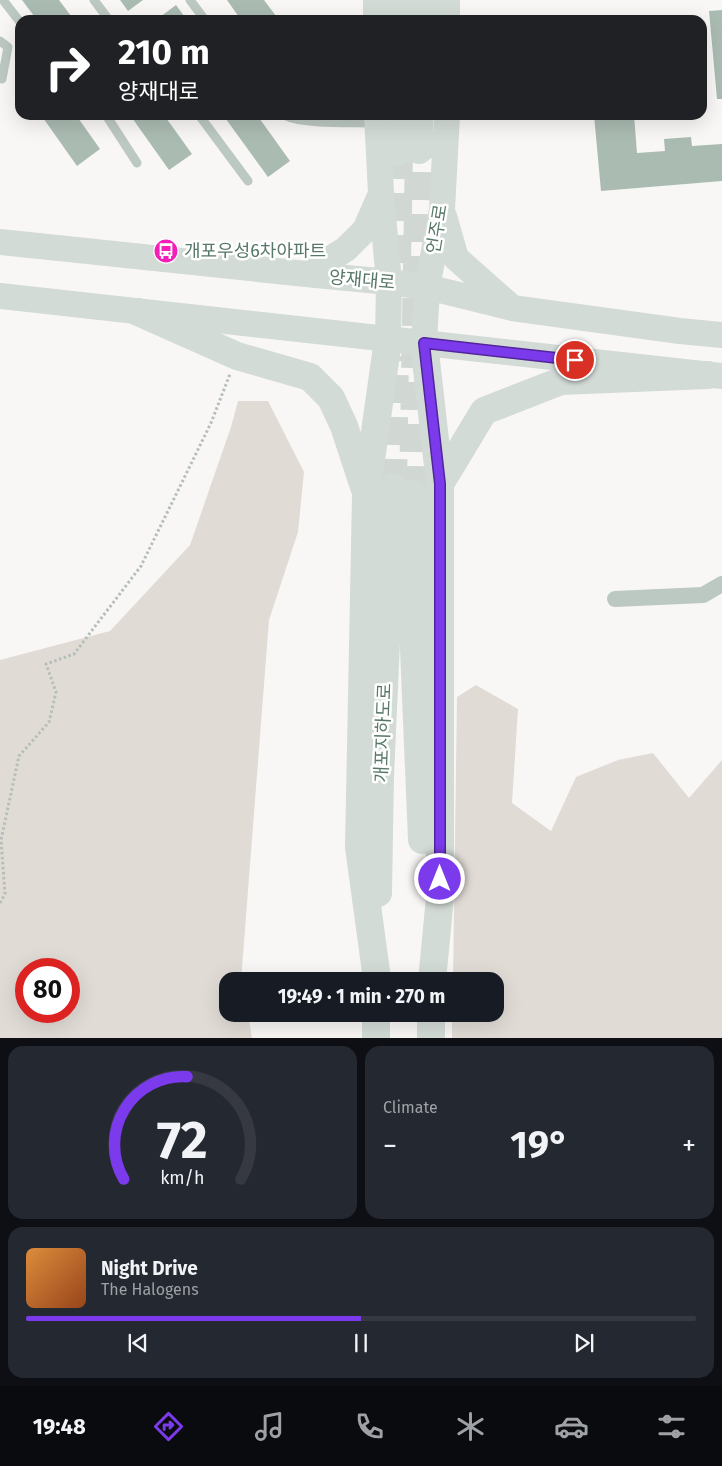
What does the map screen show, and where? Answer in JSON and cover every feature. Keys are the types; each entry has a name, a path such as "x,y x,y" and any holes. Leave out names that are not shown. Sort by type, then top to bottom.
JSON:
{"highway":[{"path":"398,0 398,15"},
{"path":"421,0 421,15"},
{"path":"386,120 409,151 418,120"},
{"path":"138,312 237,356 310,376 331,398 344,426 366,495"},
{"path":"376,972 359,847 366,495 388,340"},
{"path":"424,343 440,484 440,898 432,972"},
{"path":"440,484 484,411 561,381 715,376"},
{"name":"개포지하도로","path":"377,972 380,776 403,490 414,649 430,972"},
{"path":"376,1022 376,1038"},
{"path":"431,1022 431,1038"}],"main road":[{"path":"376,0 376,15"},
{"path":"447,0 448,15"},
{"path":"384,120 381,193 389,282 388,340"},
{"name":"언주로","path":"424,343 428,287 442,210 447,120"},
{"path":"306,274 346,249 365,230 381,193"},
{"path":"442,210 456,258 512,308"},
{"name":"양재대로","path":"0,242 428,287 512,308 722,335"},
{"path":"0,296 715,376"}],"street":[{"path":"616,599 703,595 722,584"}],"lane":[{"path":"3,0 15,16"},
{"path":"94,0 105,15"},
{"path":"190,0 201,15"},
{"path":"0,40 8,46 2,79"},
{"path":"109,120 137,163"},
{"path":"203,120 248,181"},
{"path":"304,120 336,120"}],"path":[{"path":"0,903 5,894 2,840 19,756 49,722 56,692 46,664 74,654 141,566 211,423 237,356"}],"shaded area":[{"path":"238,401 268,401 304,472 298,532 269,620 242,972 219,972 219,1022 249,1022 252,1038 0,1038 0,660 110,631 190,545 231,427"},
{"path":"476,685 518,709 512,803 551,831 576,777 618,760 653,753 689,798 722,760 722,1038 452,1038 452,1022 504,1022 504,972 453,972 457,697"}],"building":[{"path":"22,0 59,0 70,15 33,15"},
{"path":"120,0 143,0 128,11"},
{"path":"227,0 264,0 275,15 238,15"},
{"path":"176,5 183,15 163,15"},
{"path":"722,10 722,99 717,99 709,11"},
{"path":"45,120 80,120 100,149 77,166"},
{"path":"134,120 168,120 192,154 169,170"},
{"path":"227,120 261,120 290,161 268,177"},
{"path":"594,120 634,120 637,153 665,151 664,139 691,137 692,146 722,144 722,181 601,191"}],"tunnel":[{"path":"413,494 419,150"},
{"path":"397,263 399,152"},
{"path":"393,487 395,356"}],"place":[{"name":"개포우성6차아파트","path":"166,251"}],"route":[{"path":"440,879 440,484 424,343 575,360"}]}
